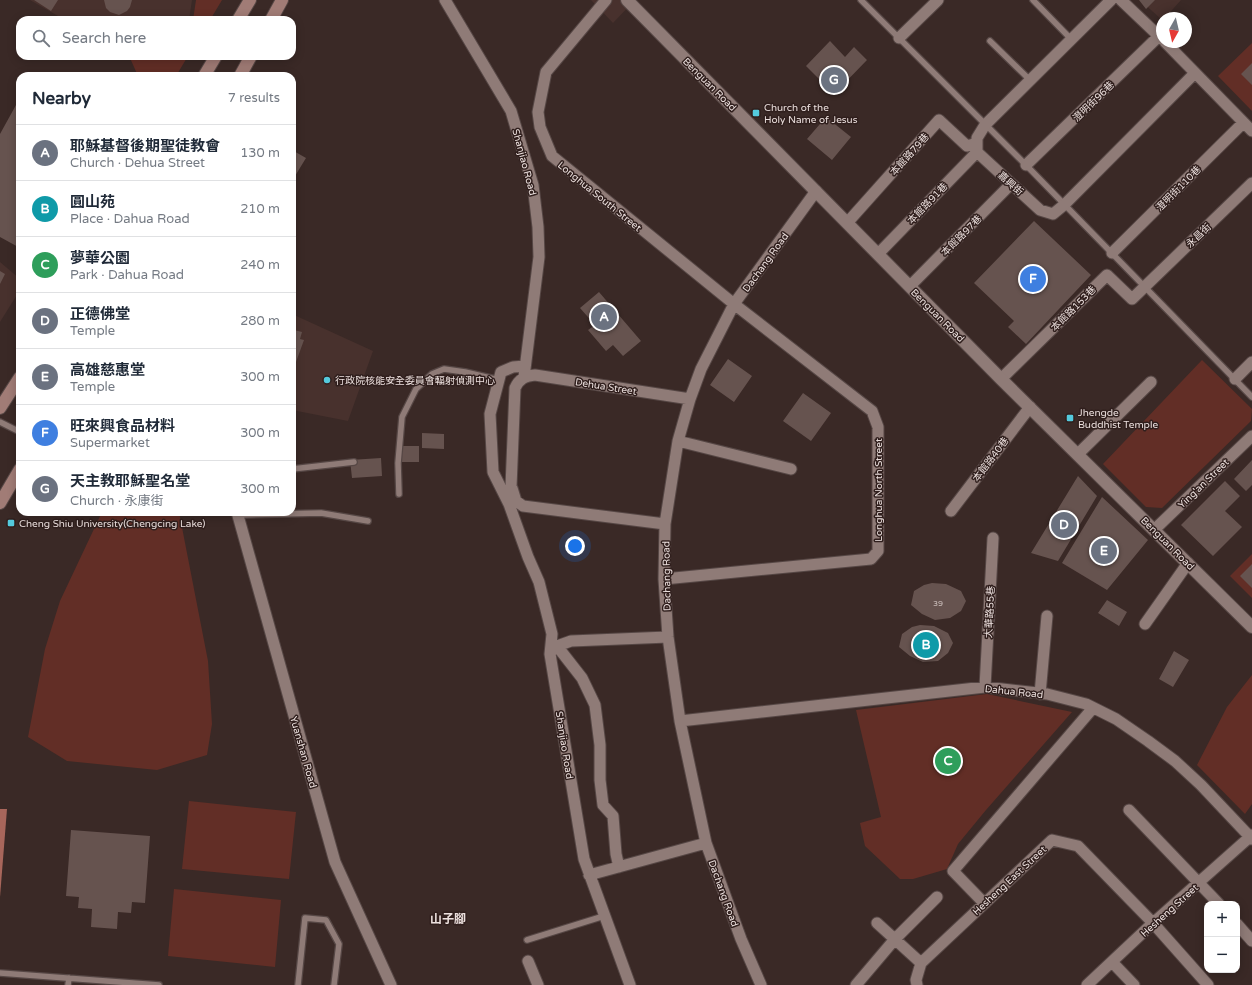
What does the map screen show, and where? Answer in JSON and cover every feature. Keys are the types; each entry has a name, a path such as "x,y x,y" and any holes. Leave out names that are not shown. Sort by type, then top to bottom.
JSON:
{"main road":[{"path":"240,16 250,0"},
{"path":"273,16 282,0"},
{"path":"206,72 214,60"},
{"path":"242,72 249,60"},
{"path":"0,408 16,383"},
{"path":"0,503 16,476"}],"street":[{"name":"Shanjiao Road","path":"445,0 511,111 533,185 538,226 539,257 524,372 516,388 511,487 508,504"},
{"name":"Longhua South Street","path":"606,0 546,72 538,112 540,128 552,156 734,304"},
{"name":"Benguan Road","path":"626,0 1001,379 1252,627"},
{"path":"899,38 938,0"},
{"path":"977,148 978,138 985,125 1111,0"},
{"path":"1121,0 1156,33"},
{"name":"澄明街96巷","path":"1026,165 1156,45"},
{"path":"1171,48 1252,132"},
{"name":"嘉興街","path":"977,148 1011,184 1040,210 1053,214 1064,205 1195,73"},
{"name":"本館路79巷","path":"847,223 939,120 967,146 977,148"},
{"name":"澄明街110巷","path":"1112,253 1244,123"},
{"name":"本館路91巷","path":"878,254 977,148"},
{"name":"永昌街","path":"1145,287 1252,183"},
{"name":"本館路97巷","path":"910,286 1011,184"},
{"name":"Dachang Road","path":"761,985 741,939 706,843 680,721 668,638 664,579 665,524 678,441 690,399 701,369 734,304 816,191"},
{"name":"本館路153巷","path":"1001,379 1107,274 1132,299 1145,287"},
{"name":"Longhua North Street","path":"664,579 870,559 878,551 878,427 872,411 734,304"},
{"path":"1235,379 1252,362"},
{"path":"499,380 501,372 513,367 524,372"},
{"name":"Dehua Street","path":"524,372 690,399"},
{"name":"Shanjiao Road","path":"499,380 490,414 493,472 508,504 539,582 552,634 584,859 626,984"},
{"path":"1078,454 1151,382"},
{"name":"本館路40巷","path":"951,511 1030,407"},
{"name":"Ying'an Street","path":"1155,530 1252,436"},
{"path":"678,441 791,469"},
{"path":"511,487 516,501 523,506 665,524"},
{"name":"Yuanshan Road","path":"239,516 335,862 391,985"},
{"name":"大華路55巷","path":"985,687 993,538"},
{"path":"1145,624 1188,563"},
{"path":"1040,694 1047,616"},
{"path":"619,867 616,854 613,816 603,805 600,780 600,745 595,705 582,678 554,650 571,641 668,638"},
{"name":"Dahua Road","path":"680,721 985,687 1040,694 1086,704 1116,719 1174,760 1201,785 1251,837"},
{"path":"984,903 953,871 1093,708"},
{"path":"1129,810 1216,901"},
{"name":"Hesheng Street","path":"1087,985 1199,882 1251,837"},
{"name":"Hesheng East Street","path":"921,963 1052,840 1078,846 1154,923"},
{"path":"589,875 706,843"},
{"path":"856,985 895,939 936,897"},
{"path":"877,923 921,963 916,980 917,985"},
{"path":"1154,923 1208,985"},
{"path":"1240,927 1252,941"},
{"path":"528,961 538,985"},
{"path":"1112,962 1134,985"}],"lane":[{"path":"861,0 1026,165 1252,396"},
{"path":"1033,0 1071,39"},
{"path":"990,41 1030,80"},
{"path":"399,494 398,463 402,417 416,389 432,374 444,369 499,380"},
{"path":"0,422 16,430"},
{"path":"296,469 354,462"},
{"path":"296,513 321,513 368,521"},
{"path":"527,940 604,916"},
{"path":"298,985 304,918 326,920 339,944 334,985"},
{"path":"0,973 125,984 159,985"},
{"path":"68,985 69,978"}],"shaded area":[{"path":"30,0 192,0 190,16 58,16"},
{"path":"196,0 222,0 212,16 194,16"},
{"path":"591,0 635,0 613,23"},
{"path":"1140,0 1181,0 1170,12 1156,12 1156,15"},
{"path":"1252,43 1252,111 1218,76"},
{"path":"131,60 186,60 178,72 136,72"},
{"path":"0,262 16,276 16,296 0,322"},
{"name":"行政院核能安全委員會輻射偵測中心","path":"296,316 373,351 348,421 296,411"},
{"path":"1202,360 1252,409 1251,421 1162,508 1146,507 1103,464"},
{"path":"100,516 180,516 208,661 212,724 207,755 157,770 67,761 28,737 45,649 60,601"},
{"path":"1252,554 1252,598 1230,576"},
{"path":"1252,675 1252,804 1245,814 1197,765 1227,707"},
{"path":"987,694 1072,712 958,844 947,869 913,879 900,879 865,846 860,823 881,817 856,710"},
{"path":"189,801 296,812 289,879 182,869"},
{"path":"0,809 7,809 0,897"},
{"path":"174,889 281,900 275,967 168,956"}],"building":[{"path":"34,0 58,0 51,11"},
{"path":"104,0 132,0 127,11 119,15 110,12 106,8"},
{"path":"1139,0 1155,0 1146,9"},
{"path":"830,41 845,57 854,47 867,60 834,94 806,66"},
{"path":"1252,63 1252,85 1241,74"},
{"path":"16,105 16,246 0,237 0,134"},
{"path":"826,117 851,137 832,160 807,139"},
{"path":"296,152 306,158 296,174"},
{"path":"1034,221 1091,275 1026,344 1008,327 1014,321 974,283"},
{"path":"0,271 5,274 0,284"},
{"path":"599,292 641,341 623,356 613,345 606,351 588,330 595,325 580,308"},
{"path":"296,330 302,332 300,339 304,340 296,362"},
{"path":"728,359 752,376 734,402 710,385"},
{"path":"803,393 831,413 811,441 783,421"},
{"path":"422,433 444,434 444,449 422,448"},
{"path":"398,446 419,446 419,462 398,462"},
{"path":"381,458 382,476 352,478 350,460"},
{"path":"1252,460 1252,485 1246,491 1234,479"},
{"path":"1078,476 1097,496 1058,561 1031,553"},
{"path":"1225,481 1240,496 1225,511 1242,527 1213,556 1181,525"},
{"path":"1102,497 1148,540 1107,590 1062,563"},
{"path":"1252,564 1252,588 1240,576"},
{"path":"932,583 946,584 961,591 966,601 961,611 950,618 935,620 922,614 911,605 914,591 924,585"},
{"path":"1107,600 1127,612 1119,626 1098,613"},
{"path":"920,625 934,626 948,633 953,643 948,653 938,661 923,662 910,656 899,647 902,634 912,627"},
{"path":"1174,651 1189,660 1173,687 1159,679"},
{"path":"71,830 150,836 145,903 132,902 131,913 118,912 117,929 91,927 92,909 78,908 79,897 66,896"}],"place":[{"name":"天主教耶穌聖名堂","path":"834,80"},
{"name":"Church of the Holy Name of Jesus","path":"756,113"},
{"name":"旺來興食品材料","path":"1033,279"},
{"name":"耶穌基督後期聖徒教會","path":"604,317"},
{"name":"行政院核能安全委員會輻射偵測中心","path":"327,380"},
{"name":"Jhengde Buddhist Temple","path":"1070,418"},
{"name":"Cheng Shiu University(Chengcing Lake)","path":"11,523"},
{"name":"正德佛堂","path":"1064,525"},
{"name":"高雄慈惠堂","path":"1104,551"},
{"name":"圓山苑","path":"926,645"},
{"name":"夢華公園","path":"948,761"}],"district":[{"name":"山子腳","path":"448,919"}]}
